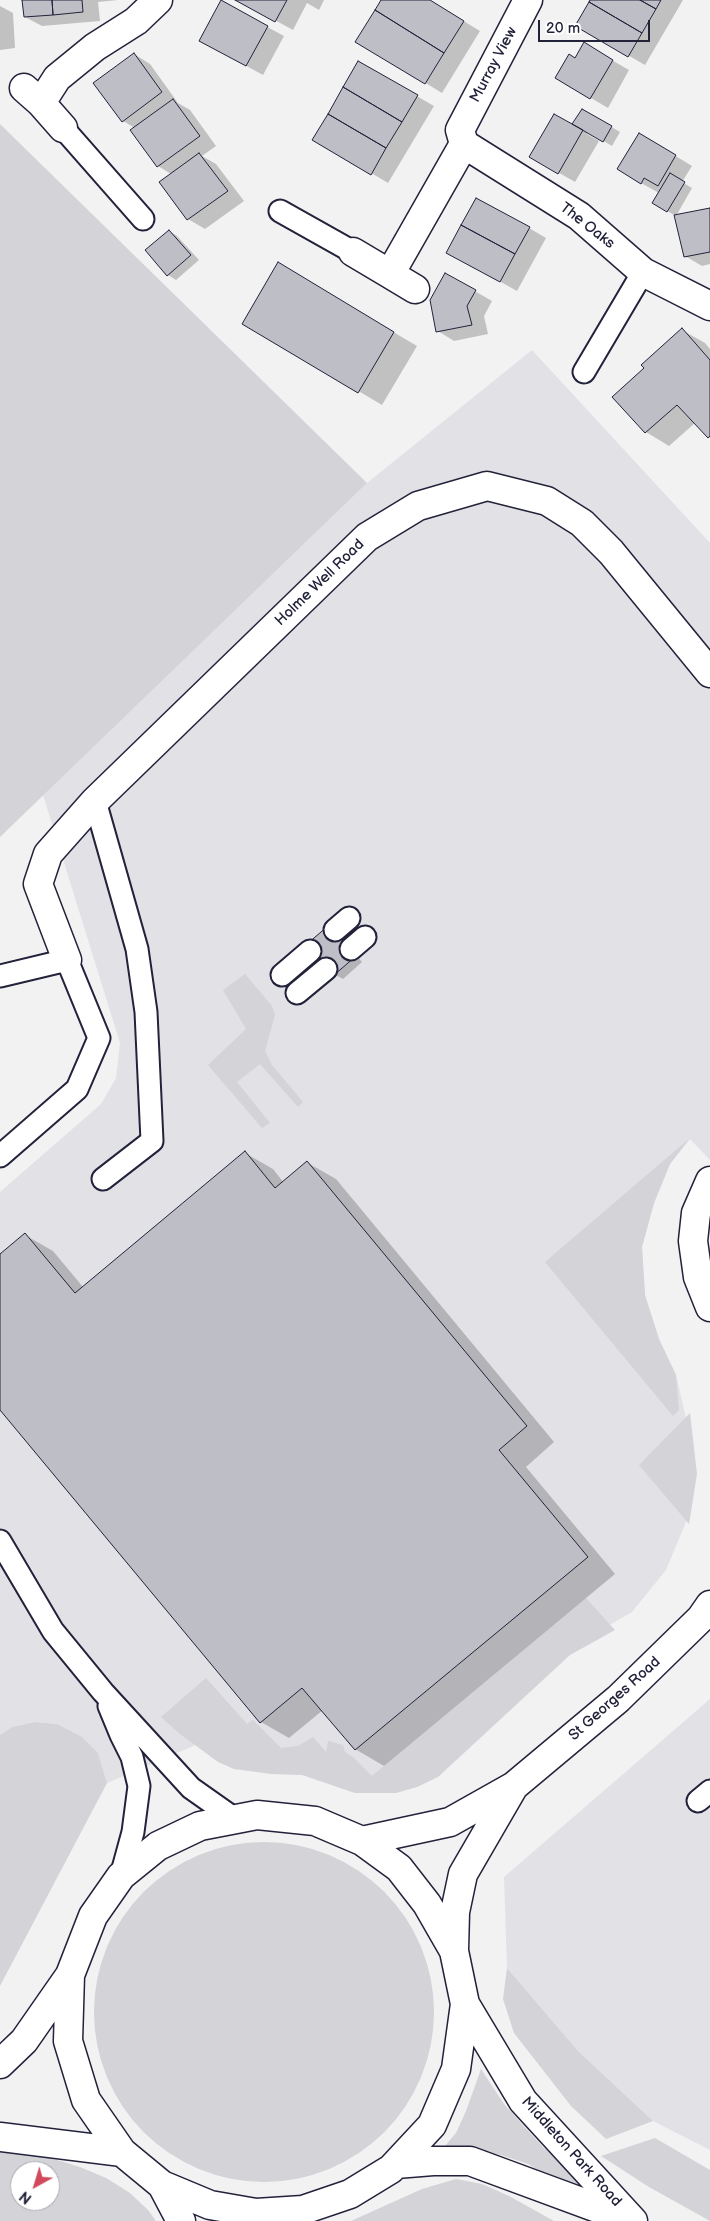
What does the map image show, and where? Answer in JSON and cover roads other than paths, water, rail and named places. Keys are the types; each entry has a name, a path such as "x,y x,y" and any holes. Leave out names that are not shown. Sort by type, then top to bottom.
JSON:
{"street":[{"path":"63,128 32,96 95,47 136,21 158,0"},
{"name":"Murray View","path":"462,137 528,0"},
{"path":"390,274 462,137"},
{"name":"The Oaks","path":"462,137 579,216 643,272 710,306"},
{"path":"353,252 415,289"},
{"name":"Holme Well Road","path":"67,960 38,884 48,854 95,802 366,537 418,506 487,486 547,501 582,523 611,552 710,673"},
{"path":"710,1181 696,1213 693,1241 698,1277 710,1307"},
{"name":"St Georges Road","path":"362,1841 450,1822 514,1786 618,1698 701,1618 710,1605"},
{"name":"St Georges Road","path":"454,1951 456,1912 463,1874 514,1786"},
{"name":"Middleton Park Road","path":"0,2064 24,2042 70,1975 93,1916 121,1876 158,1846 200,1826 257,1815 315,1821 362,1841 399,1868 428,1904 454,1951 465,2004 523,2101 633,2221 470,2161 396,2164"},
{"name":"Middleton Park Road","path":"70,1975 68,2041 86,2100 122,2152 162,2185 210,2205 256,2213 296,2216 350,2194 392,2169 432,2124 456,2068 465,2004"},
{"path":"0,2137 122,2152"},
{"path":"162,2185 181,2221"}],"lane":[{"path":"63,128 143,219"},
{"path":"280,211 353,252"},
{"path":"584,372 643,272"},
{"path":"95,802 137,949 146,1012 152,1141 103,1179"},
{"path":"282,975 310,951"},
{"path":"0,976 67,960 99,1038 77,1089 9,1140 0,1156"},
{"path":"297,993 326,969"},
{"path":"0,1541 53,1631 103,1692 192,1788 235,1819"},
{"path":"103,1692 120,1736 132,1757 139,1786 133,1832 121,1876"}]}
